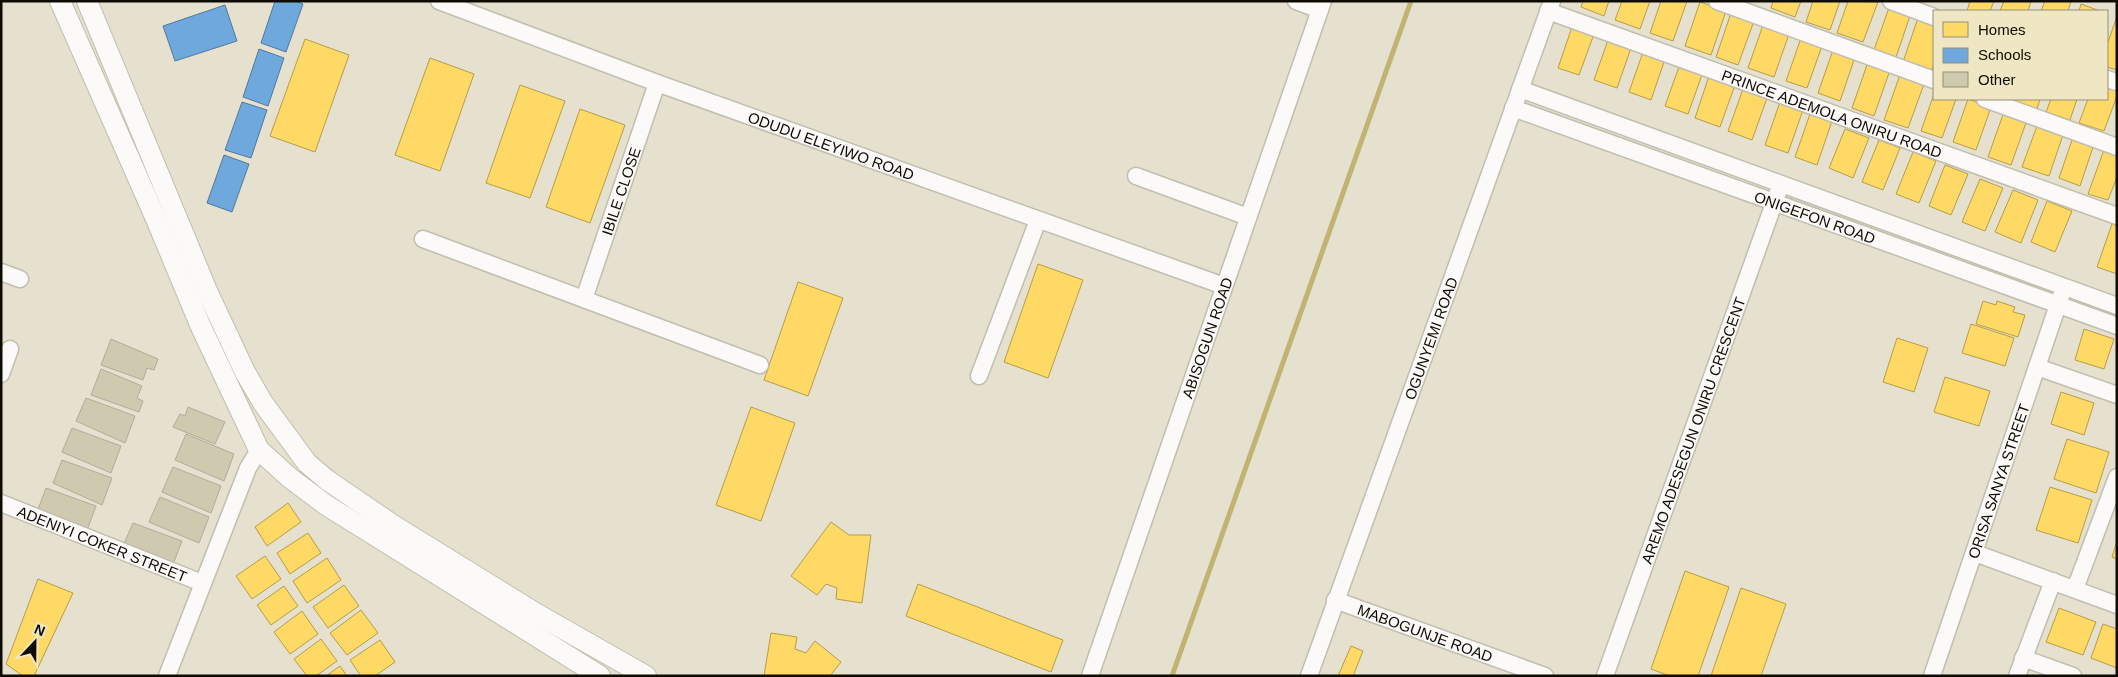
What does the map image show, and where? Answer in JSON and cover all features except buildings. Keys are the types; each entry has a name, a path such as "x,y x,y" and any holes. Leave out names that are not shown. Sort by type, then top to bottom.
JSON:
{"street":[{"path":"60,1 201,327 259,450 290,478 326,505 600,676"},
{"path":"87,1 208,293 227,333 263,403 307,463 327,480 392,525 537,614 646,676"},
{"name":"ODUDU ELEYIWO ROAD","path":"439,1 657,82 1224,286"},
{"path":"1296,1 1321,6"},
{"path":"1718,1 1933,80"},
{"path":"1891,1 1933,17"},
{"name":"ABISOGUN ROAD","path":"1090,676 1321,6"},
{"name":"OGUNYEMI ROAD","path":"1308,676 1550,6"},
{"name":"PRINCE ADEMOLA ONIRU ROAD","path":"1550,6 2117,216"},
{"name":"IBILE CLOSE","path":"584,299 657,82"},
{"name":"ONIGEFON ROAD","path":"1520,89 2117,306"},
{"path":"1988,100 2117,147"},
{"name":"ONIGEFON ROAD","path":"1513,108 2117,326"},
{"path":"1136,176 1248,217"},
{"name":"AREMO ADESEGUN ONIRU CRESCENT","path":"1605,676 1781,183"},
{"path":"980,376 1038,220"},
{"path":"423,238 760,364"},
{"path":"1,272 20,279"},
{"name":"ORISA SANYA STREET","path":"1932,676 2064,286"},
{"path":"1,374 10,349"},
{"path":"2037,367 2117,395"},
{"path":"167,676 248,468 259,450"},
{"path":"2074,589 2117,477"},
{"name":"ADENIYI COKER STREET","path":"1,503 202,583"},
{"path":"1975,553 2117,604"},
{"path":"2017,676 2053,581"},
{"name":"MABOGUNJE ROAD","path":"1335,600 1546,676"},
{"path":"2023,658 2073,676"}],"waterway":[{"path":"1172,676 1411,1"}]}
